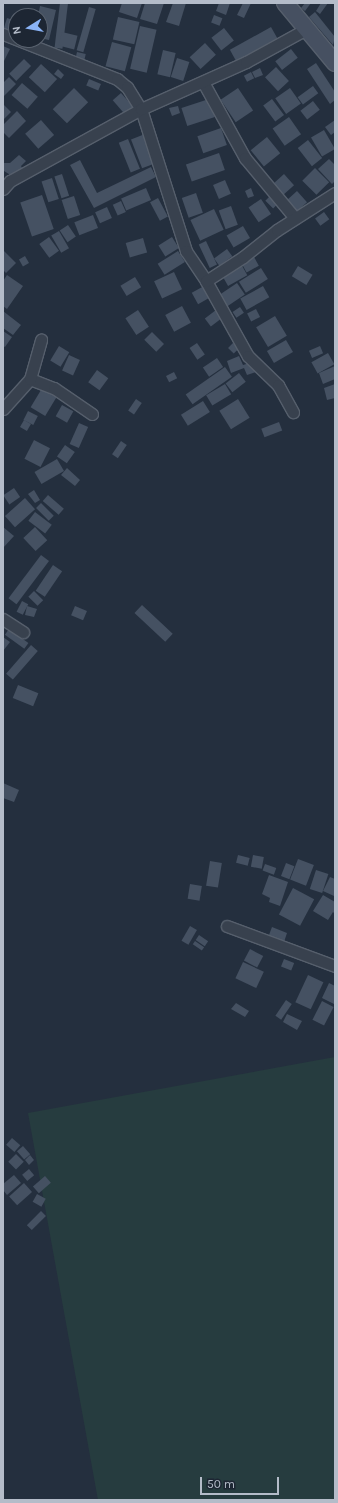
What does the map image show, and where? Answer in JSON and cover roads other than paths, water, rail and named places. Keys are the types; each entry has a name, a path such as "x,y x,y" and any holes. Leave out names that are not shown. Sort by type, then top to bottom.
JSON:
{"street":[{"path":"285,3 308,28 335,63"},
{"path":"5,182 142,109 246,62 308,28"},
{"path":"3,34 118,80 127,87 142,109 186,251 206,281 248,356 278,385 293,412"},
{"path":"202,82 245,158 295,218"},
{"path":"206,281 295,218 335,193"},
{"path":"3,409 30,379 41,340"},
{"path":"30,379 54,388 92,414"},
{"path":"3,619 23,632"},
{"path":"227,926 335,966"}]}
